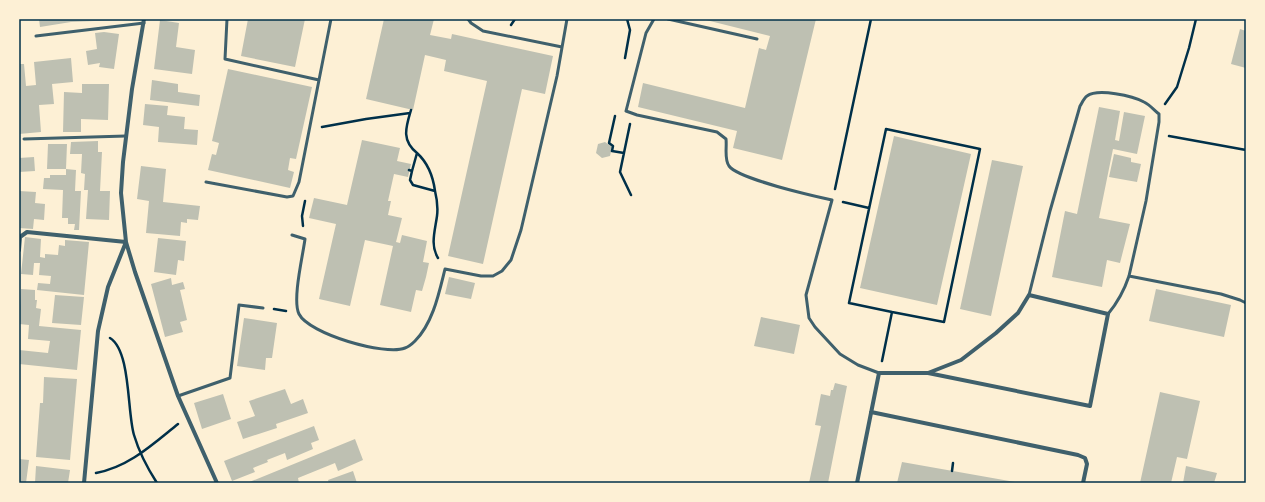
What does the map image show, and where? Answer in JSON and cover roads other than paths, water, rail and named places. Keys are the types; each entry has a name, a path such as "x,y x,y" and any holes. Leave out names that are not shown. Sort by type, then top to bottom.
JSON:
{"street":[{"path":"144,21 132,89 121,193 126,242 178,396 217,483"},
{"path":"19,250 20,237 27,232 126,242"},
{"path":"84,483 98,331 108,287 126,242"},
{"path":"857,483 879,373 928,373 1090,406 1108,314 1029,295 1018,313 976,349 961,360 928,373"},
{"path":"871,412 1078,455 1085,458 1086,464 1083,483"}],"lane":[{"path":"227,19 225,59 319,80"},
{"path":"206,182 287,197 293,196 299,182 331,19"},
{"path":"468,19 471,23 483,31 562,47"},
{"path":"292,235 305,239 297,292 299,313 307,324 349,342 386,349 404,348 415,341 430,318 445,269 481,276 493,276 502,271 510,260 521,230 557,76 567,19"},
{"path":"654,19 646,33 626,111 632,114 717,132 726,139 727,161 730,167 737,172 778,186 832,200 806,295 809,318 815,327 840,354 858,365 879,373"},
{"path":"668,19 757,39"},
{"path":"36,36 144,21"},
{"path":"1029,295 1073,125 1080,106 1086,97 1093,93 1129,98 1144,102 1159,114 1146,201 1125,289 1108,314"},
{"path":"24,139 126,136"},
{"path":"1128,276 1221,294 1246,303"},
{"path":"178,396 230,378 239,305 263,308"}]}
